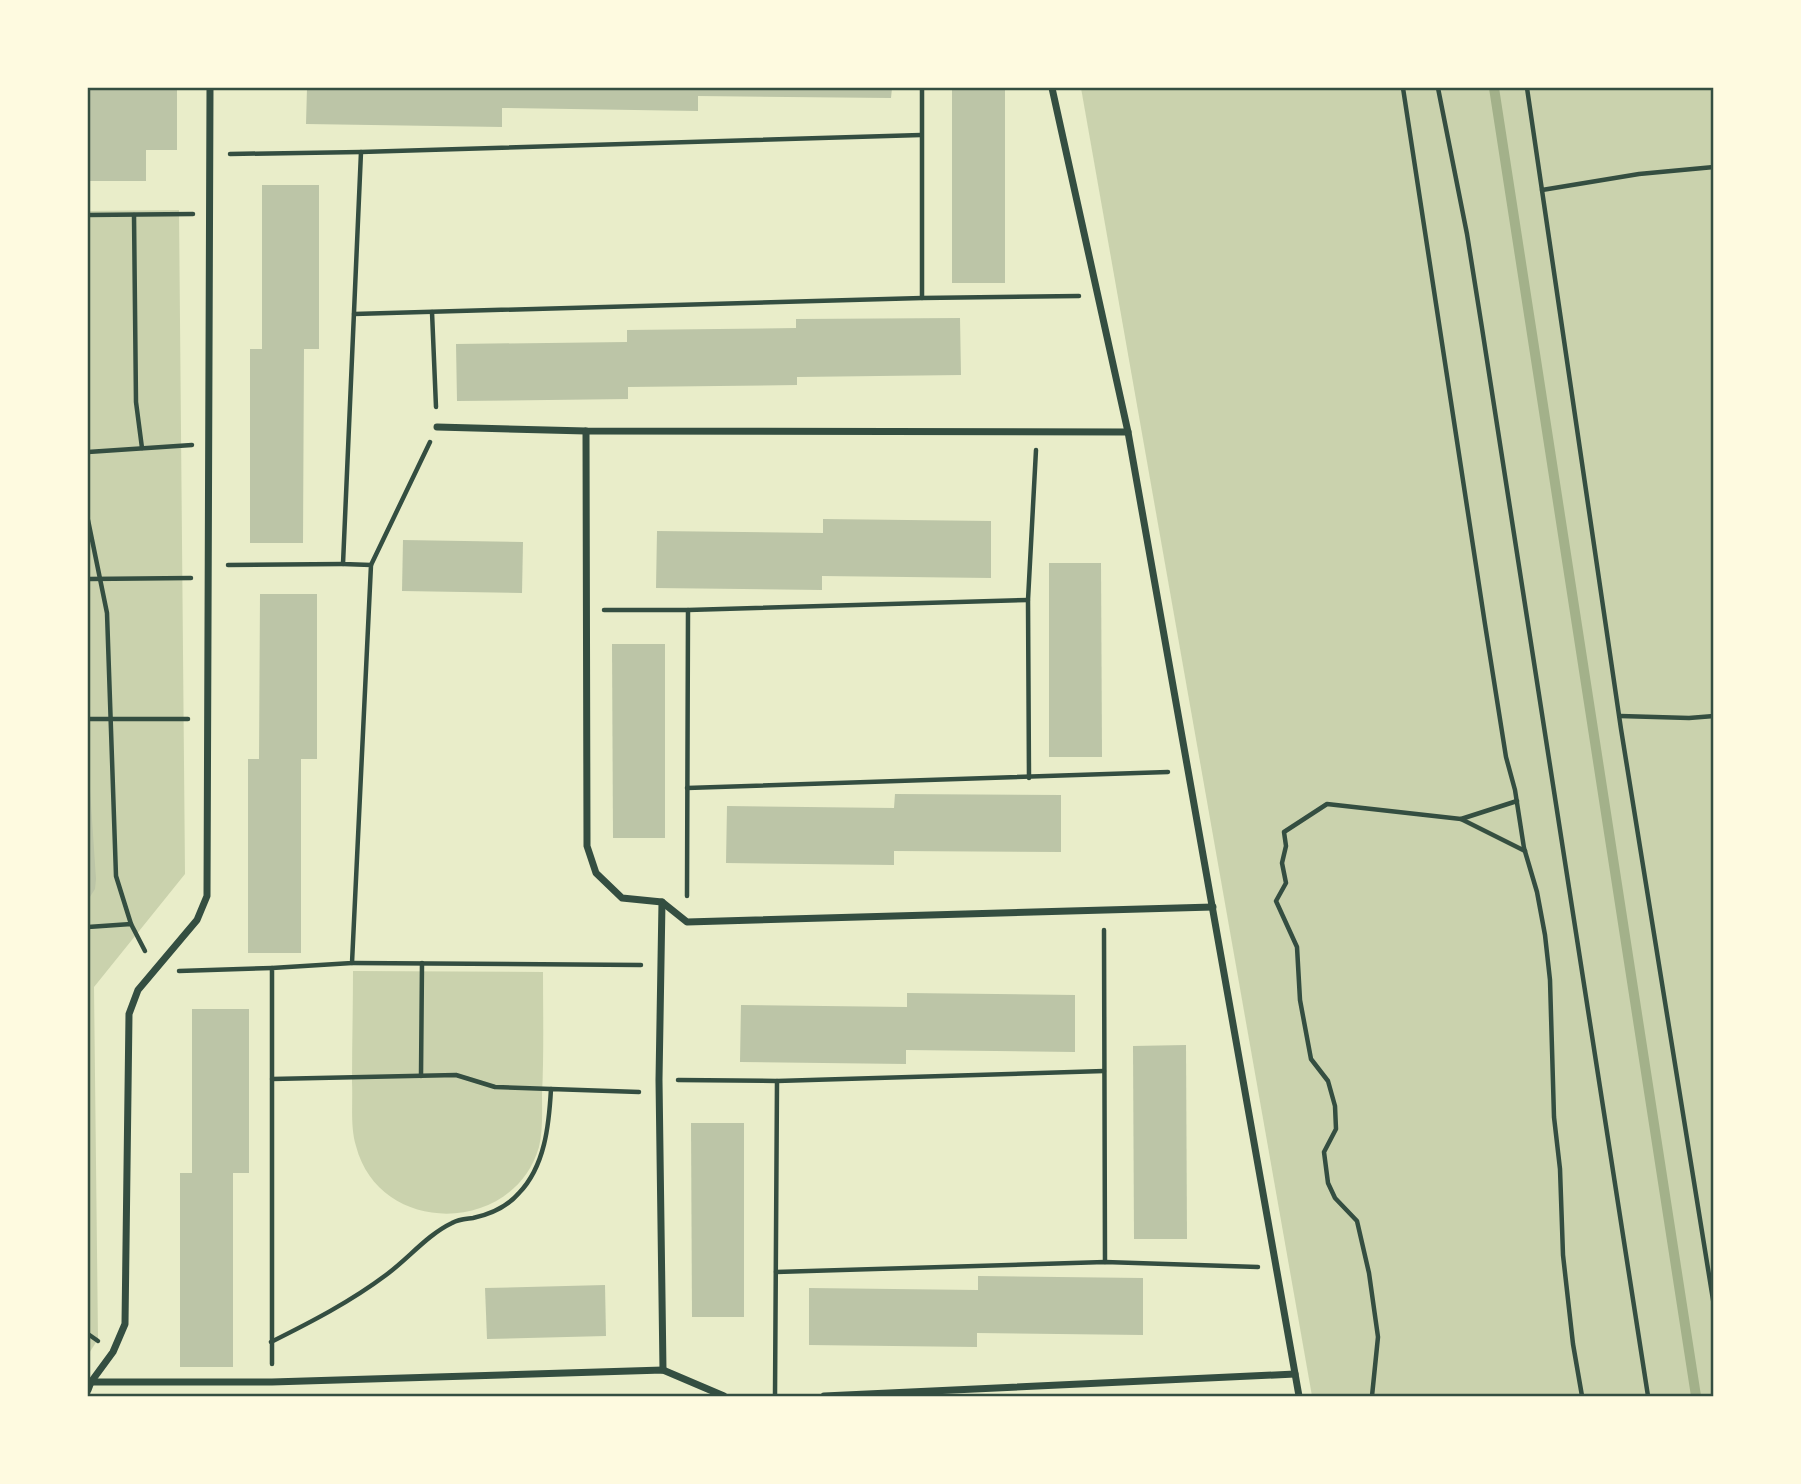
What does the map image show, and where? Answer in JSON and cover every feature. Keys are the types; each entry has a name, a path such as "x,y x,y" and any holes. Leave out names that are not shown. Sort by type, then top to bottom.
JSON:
{"street":[{"path":"88,1390 113,1352 125,1324 129,1014 138,990 197,920 207,896 210,88"},
{"path":"1052,88 1128,432 1140,512 1189,771 1299,1396"},
{"path":"437,427 586,431 1128,432"},
{"path":"586,431 587,846 596,873 622,898 662,902 687,922 1213,907"},
{"path":"662,902 659,1093 663,1370"},
{"path":"91,1382 272,1382 663,1370 724,1396"},
{"path":"824,1396 1295,1374"}],"path":[{"path":"922,88 922,298"},
{"path":"1403,88 1506,757 1525,851 1539,903 1549,980 1554,1117 1563,1212 1563,1255 1582,1396"},
{"path":"1438,88 1467,234 1648,1396"},
{"path":"1527,88 1620,716 1713,1306"},
{"path":"211,154 921,135"},
{"path":"343,565 361,152"},
{"path":"1542,190 1639,174 1713,167"},
{"path":"88,215 211,213"},
{"path":"134,215 136,402 142,448"},
{"path":"354,314 922,298 1097,296"},
{"path":"352,963 372,565 437,427 432,312"},
{"path":"1028,778 1028,600 1037,432"},
{"path":"88,452 210,443"},
{"path":"88,520 107,613 116,876 131,923 155,972 352,963 662,965"},
{"path":"209,565 372,565"},
{"path":"88,579 209,578"},
{"path":"586,610 688,610 1028,600"},
{"path":"687,922 688,610"},
{"path":"1620,716 1713,716"},
{"path":"88,719 208,720"},
{"path":"687,788 1189,771"},
{"path":"1461,819 1517,801"},
{"path":"1372,1396 1378,1336 1369,1273 1357,1221 1335,1198 1328,1183 1324,1152 1336,1129 1335,1105 1328,1080 1311,1059 1300,1000 1297,947 1276,901 1286,883 1282,863 1286,846 1284,832 1327,804 1461,819 1525,851"},
{"path":"1104,910 1105,1262"},
{"path":"88,927 131,923"},
{"path":"421,1076 422,964"},
{"path":"272,968 272,1382"},
{"path":"659,1080 777,1081 1104,1071"},
{"path":"272,1079 456,1075 495,1087 659,1093"},
{"path":"775,1396 777,1081"},
{"path":"271,1342 335,1310 395,1268 425,1240 455,1221 490,1214 519,1194 533,1175 542,1150 549,1125 551,1089"},
{"path":"776,1272 1105,1262 1277,1267"},
{"path":"88,1334 95,1339"}],"green space":[{"path":"1081,88 1713,88 1713,1396 1312,1396"},
{"path":"179,210 185,874 94,987 98,1339 88,1355 88,211"},
{"path":"353,971 543,972 542,1121 539,1147 525,1176 503,1197 476,1210 446,1214 417,1209 391,1197 369,1176 356,1146 353,1131"}],"building":[{"path":"88,88 177,88 177,150 146,150 146,181 88,181"},
{"path":"307,88 892,88 891,98 698,96 698,111 502,108 502,127 306,124"},
{"path":"952,89 1005,89 1005,283 952,283"},
{"path":"262,185 319,185 319,349 304,349 303,543 250,543 250,349 262,349"},
{"path":"960,318 961,375 797,377 797,385 628,387 628,399 457,401 456,344 627,342 627,330 796,328 796,319"},
{"path":"823,519 991,521 991,578 822,576 822,590 656,588 657,531 823,533"},
{"path":"403,540 523,542 522,593 402,591"},
{"path":"1049,563 1101,563 1102,757 1049,757"},
{"path":"260,594 317,594 317,759 301,759 301,953 248,953 248,759 259,759"},
{"path":"612,644 665,644 665,838 613,838"},
{"path":"88,789 96,879 95,889 88,900"},
{"path":"895,794 1061,795 1061,852 894,851 894,865 726,863 727,806 894,808"},
{"path":"907,993 1075,995 1075,1052 906,1050 906,1064 740,1062 741,1005 907,1007"},
{"path":"192,1009 249,1009 249,1173 233,1173 233,1367 180,1367 180,1173 192,1173"},
{"path":"1186,1045 1187,1239 1134,1239 1133,1046"},
{"path":"691,1123 744,1123 744,1317 692,1317"},
{"path":"978,1276 1143,1278 1143,1335 977,1333 977,1347 809,1345 809,1288 978,1290"},
{"path":"605,1285 606,1336 487,1339 485,1288"}],"waterway":[{"path":"1494,88 1696,1396"}]}
